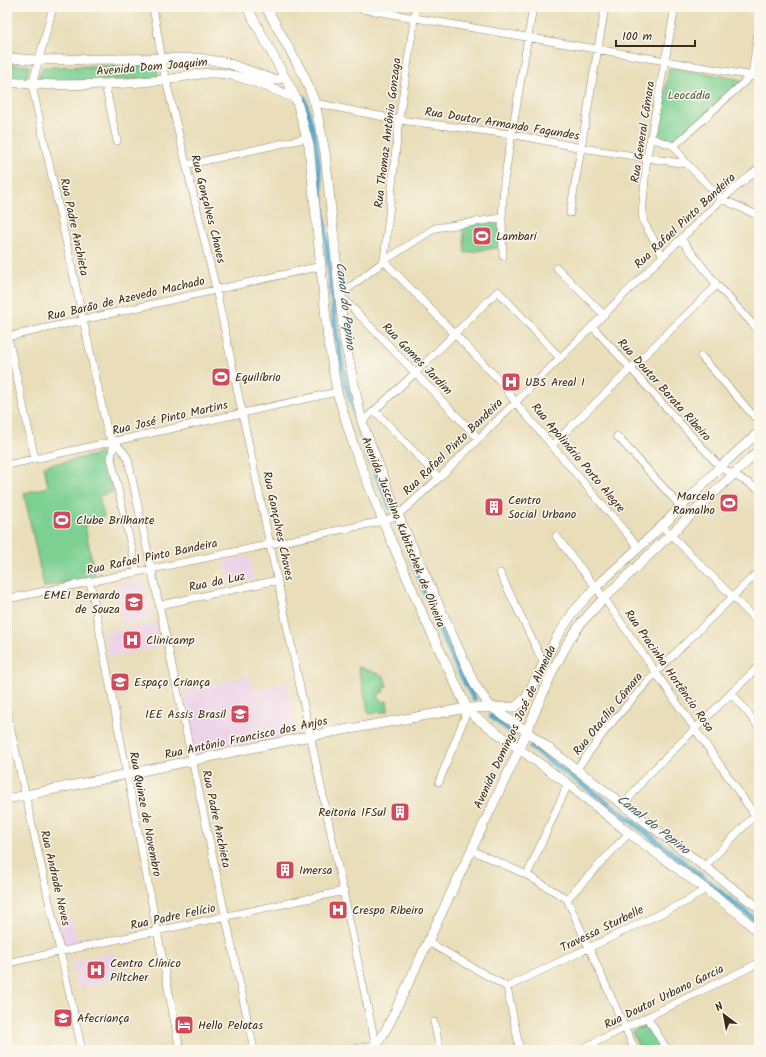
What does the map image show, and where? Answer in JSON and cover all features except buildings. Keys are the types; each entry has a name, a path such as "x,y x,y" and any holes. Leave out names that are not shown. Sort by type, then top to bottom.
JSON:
{"main road":[{"name":"Avenida Juscelino Kubitschek de Oliveira","path":"247,7 296,98 307,138 317,152 340,295 342,338 362,422 398,515 475,685 490,706 526,731 759,908"},
{"name":"Avenida Juscelino Kubitschek de Oliveira","path":"267,7 304,76 315,103 321,266 329,339 337,392 355,450 383,521 423,615 467,708 475,717 518,750 568,784 629,833 738,913 759,933"},
{"path":"253,18 267,7"},
{"name":"Avenida Dom Joaquim","path":"7,58 38,60 162,58 213,59 275,80 282,78 283,76"},
{"name":"Avenida Dom Joaquim","path":"7,82 32,84 105,84 166,79 194,74 217,73 249,80 296,98"},
{"path":"329,339 342,338"},
{"name":"Avenida Domingos José de Almeida","path":"490,706 504,708 515,707 526,698 565,625 595,588 639,548 720,468 759,432"},
{"name":"Avenida Domingos José de Almeida","path":"377,1048 518,750 553,670 570,639 582,622 604,598 759,450"},
{"name":"Rua Antônio Francisco dos Anjos","path":"7,799 310,736 467,708 490,706"},
{"path":"354,1050 377,1048"}],"street":[{"name":"Rua Padre Anchieta","path":"53,7 32,84 108,434 126,455 160,605 254,1050"},
{"name":"Rua Gonçalves Chaves","path":"153,7 166,79 216,289 243,413 377,1048"},
{"path":"351,7 755,76"},
{"name":"Rua Thomaz Antônio Gonzaga","path":"384,261 399,120 416,7"},
{"path":"503,256 502,218 504,181 533,7"},
{"path":"570,213 605,7"},
{"name":"Rua General Câmara","path":"663,256 644,223 642,214 651,138 675,7"},
{"path":"674,146 755,76 759,26"},
{"path":"105,84 117,141"},
{"name":"Rua Doutor Armando Fagundes","path":"315,103 399,120 511,134 582,148 687,164"},
{"path":"186,165 307,138"},
{"path":"651,138 674,146 687,164 722,199 759,216"},
{"name":"Rua Rafael Pinto Bandeira","path":"7,599 383,521 398,515 439,478 559,357 722,199 759,168"},
{"path":"340,295 384,261 435,228 502,218"},
{"path":"681,239 717,285 759,331"},
{"name":"Rua Apolinário Porto Alegre","path":"384,261 502,383 516,402 639,548"},
{"name":"Rua Barão de Azevedo Machado","path":"7,336 321,266"},
{"path":"558,268 604,315"},
{"path":"552,445 717,285"},
{"path":"362,422 415,373 498,291 559,357"},
{"name":"Rua Gomes Jardim","path":"340,295 478,438"},
{"name":"Rua Doutor Barata Ribeiro","path":"592,326 720,468"},
{"path":"7,336 35,459"},
{"path":"701,356 759,422"},
{"name":"Rua José Pinto Martins","path":"7,466 35,459 117,445 243,413 337,392"},
{"path":"375,411 439,478"},
{"path":"617,436 681,507"},
{"path":"117,445 111,458 136,572"},
{"path":"111,458 119,452 126,455"},
{"path":"720,468 759,489"},
{"path":"662,526 759,623"},
{"name":"Rua Pracinha Hortêncio Rosa","path":"556,536 604,598 758,815"},
{"name":"Rua Otacílio Câmara","path":"576,770 608,727 656,672 759,571"},
{"path":"500,573 544,664"},
{"name":"Rua da Luz","path":"160,605 278,580"},
{"name":"Rua Quinze de Novembro","path":"90,582 180,1050"},
{"path":"623,806 646,777 759,666"},
{"path":"731,692 759,727"},
{"path":"439,782 467,708"},
{"name":"Rua Andrade Neves","path":"7,712 82,1050"},
{"path":"527,875 568,784"},
{"path":"704,867 758,815"},
{"path":"567,899 629,833"},
{"path":"471,850 527,875 567,899 635,1050"},
{"name":"Travessa Sturbelle","path":"507,987 688,900 705,889"},
{"name":"Rua Padre Felício","path":"7,963 344,891"},
{"path":"428,942 507,987 520,1050"},
{"name":"Rua Doutor Urbano Garcia","path":"579,1050 648,1018 759,963"},
{"path":"648,1018 667,1050 676,1050"},
{"path":"434,1022 440,1050"}],"shaded area":[{"path":"249,556 254,580 230,585 225,561"},
{"name":"EMEI Bernardo de Souza","path":"144,579 153,618 123,625 114,586"},
{"name":"Clinicamp","path":"156,623 160,647 109,657 105,632"},
{"name":"IEE Assis Brasil","path":"249,675 253,691 287,682 298,735 195,756 183,692"},
{"path":"72,919 78,943 63,946 58,922"},
{"name":"Centro Clínico Piltcher","path":"114,952 120,978 78,988 71,962"}],"green space":[{"path":"7,64 29,66 26,81 7,79"},
{"path":"156,65 159,78 37,81 43,67"},
{"name":"Leocádia","path":"669,67 743,80 689,129 670,142 658,139"},
{"name":"Lambari","path":"499,220 501,247 465,253 463,226"},
{"name":"Clube Brilhante","path":"105,453 113,492 99,496 104,517 84,522 95,576 44,587 24,493 48,487 44,466"},
{"path":"358,667 384,676 387,687 383,688 384,692 378,694 381,702 387,701 388,711 369,714"},
{"path":"648,1025 661,1046 654,1050 640,1050 632,1032"}],"waterway":[{"name":"Canal do Pepino","path":"304,98 316,143 336,333 345,381 371,463 391,508"},
{"name":"Canal do Pepino","path":"403,536 444,639 474,698"},
{"name":"Canal do Pepino","path":"491,716 514,734"},
{"name":"Canal do Pepino","path":"531,747 619,811 759,923"}],"place":[{"name":"Lambari","path":"482,236"},
{"name":"Equilíbrio","path":"221,377"},
{"name":"UBS Areal I","path":"511,382"},
{"name":"Marcelo Ramalho","path":"729,503"},
{"name":"Centro Social Urbano","path":"494,507"},
{"name":"Clube Brilhante","path":"62,520"},
{"name":"EMEI Bernardo de Souza","path":"134,602"},
{"name":"Clinicamp","path":"132,640"},
{"name":"Espaço Criança","path":"120,682"},
{"name":"IEE Assis Brasil","path":"240,714"},
{"name":"Reitoria IFSul","path":"400,812"},
{"name":"Imersa","path":"285,870"},
{"name":"Crespo Ribeiro","path":"338,910"},
{"name":"Centro Clínico Piltcher","path":"96,970"},
{"name":"Afecriança","path":"63,1018"},
{"name":"Hello Pelotas","path":"184,1025"}]}
